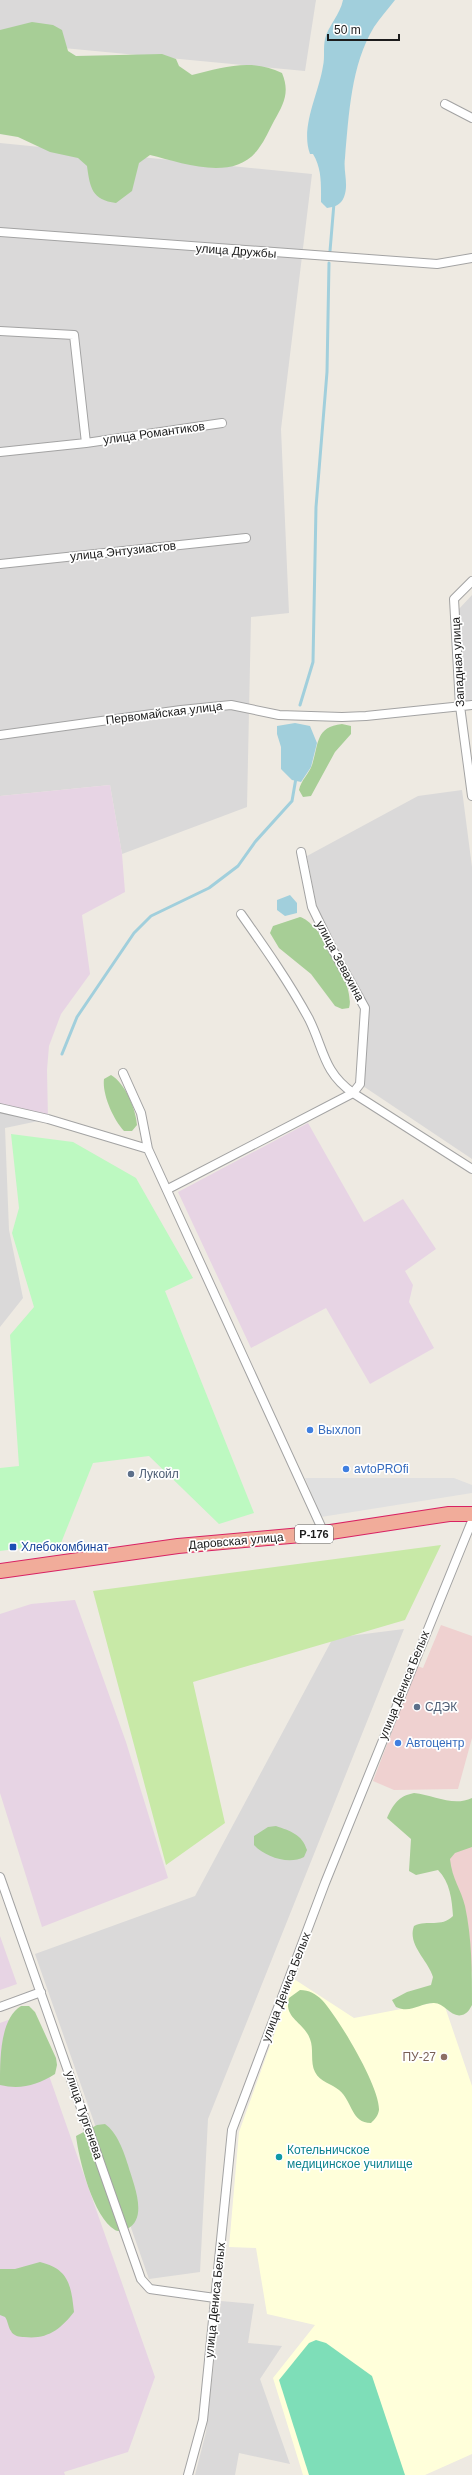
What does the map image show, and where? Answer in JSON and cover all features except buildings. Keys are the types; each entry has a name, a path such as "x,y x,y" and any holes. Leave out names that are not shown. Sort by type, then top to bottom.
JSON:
{"highway":[{"name":"Даровская улица","path":"0,1571 178,1546 324,1533 449,1514 472,1514"}],"street":[{"path":"445,104 472,118"},
{"name":"улица Дружбы","path":"0,232 259,253 437,264 472,258"},
{"name":"улица Романтиков","path":"0,332 74,335 86,443"},
{"name":"улица Романтиков","path":"0,452 86,443 222,423"},
{"name":"улица Энтузиастов","path":"0,564 246,538"},
{"name":"Западная улица","path":"472,581 454,599 460,706 472,796"},
{"name":"Первомайская улица","path":"0,735 181,710 231,705 279,715 342,717 366,716 472,705"},
{"name":"улица Зевахина","path":"301,852 312,907 334,952 365,1008 360,1084 353,1093"},
{"path":"241,914 273,959 309,1020 328,1067 344,1086 472,1169"},
{"path":"123,1073 141,1112 148,1149 168,1189 324,1533"},
{"path":"168,1189 353,1093"},
{"path":"0,1108 48,1119 148,1149"},
{"name":"улица Дениса Белых","path":"188,2475 203,2420 232,2130 328,1876 472,1522"},
{"name":"улица Тургенева","path":"0,1877 142,2279 150,2289 215,2298"},
{"path":"0,2008 41,1992"}],"shaded area":[{"path":"0,0 316,0 305,71 0,42"},
{"path":"0,143 312,174 281,429 289,613 251,617 247,807 122,854 110,785 0,796"},
{"path":"472,595 472,703 462,704 458,610"},
{"path":"110,785 122,854 125,892 82,915 90,974 61,1014 49,1046 47,1070 48,1119 0,1108 0,796"},
{"path":"462,790 472,867 472,1159 363,1086 368,1004 317,909 307,856 418,796"},
{"path":"0,1108 48,1119 5,1128 9,1230 23,1298 0,1327"},
{"path":"308,1123 364,1222 403,1199 436,1249 405,1271 413,1285 409,1302 434,1348 370,1384 326,1308 251,1348 178,1192"},
{"path":"305,1478 454,1478 472,1485 472,1493 321,1517"},
{"path":"75,1600 126,1742 168,1878 42,1927 0,1793 0,1614 31,1604"},
{"path":"441,1625 472,1636 472,1738 458,1789 394,1790 373,1781 417,1666 423,1668"},
{"path":"404,1629 208,2119 200,2272 149,2279 35,1954 195,1896 333,1638"},
{"path":"472,1845 472,1974 442,1854"},
{"path":"0,1936 17,1984 0,1990"},
{"path":"294,1979 354,2018 443,2001 472,2086 472,2454 425,2475 303,2475 273,2378 315,2325 267,2314 256,2248 229,2247 239,2132"},
{"path":"27,2013 155,2377 128,2452 64,2472 65,2475 0,2475 0,2023"},
{"path":"221,2301 254,2304 248,2343 282,2346 260,2379 290,2464 239,2453 235,2475 195,2475 206,2432"}],"green space":[{"path":"32,22 53,25 62,30 68,51 76,56 162,54 176,59 179,66 192,75 237,65 271,68 282,73 286,86 285,98 281,109 263,142 249,159 236,165 223,168 208,168 193,166 150,155 139,163 132,191 116,203 108,201 97,196 94,192 89,181 87,166 78,158 50,152 18,137 0,134 0,30"},
{"path":"342,724 351,726 351,734 335,752 311,796 303,797 299,790 301,783 312,765 317,744 322,733 333,726"},
{"path":"300,917 308,922 317,931 335,957 347,986 350,999 349,1008 342,1009 335,1006 311,974 279,948 270,933 273,926"},
{"path":"111,1075 121,1084 132,1104 137,1125 132,1131 124,1131 116,1120 109,1106 105,1092 104,1079"},
{"path":"11,1134 73,1142 136,1178 193,1278 165,1291 254,1513 219,1524 149,1456 93,1463 61,1543 0,1551 0,1468 19,1466 10,1335 34,1307 12,1233 19,1208"},
{"path":"441,1545 405,1620 193,1682 225,1823 166,1865 93,1591"},
{"path":"414,1793 451,1801 472,1798 472,1847 455,1853 450,1859 465,1906 472,1967 472,2005 467,2012 462,2015 451,2013 441,2005 434,2003 429,2003 411,2009 401,2009 396,2007 392,2000 407,1992 431,1985 433,1977 413,1940 414,1926 424,1923 444,1922 453,1916 450,1892 442,1875 438,1870 416,1875 409,1871 411,1839 387,1818 400,1799 408,1794"},
{"path":"276,1826 295,1834 302,1840 307,1850 304,1857 284,1860 264,1853 254,1845 254,1836 268,1827"},
{"path":"300,1990 312,1993 322,2000 338,2021 357,2053 373,2086 377,2099 379,2112 371,2123 360,2120 356,2116 344,2095 320,2078 315,2072 310,2039 307,2033 291,2015 288,2005 289,1998"},
{"path":"21,2006 29,2006 35,2012 56,2058 57,2065 55,2074 29,2086 15,2087 0,2085 1,2052 5,2030 14,2012"},
{"path":"105,2124 113,2132 122,2148 138,2200 137,2217 134,2224 121,2231 115,2230 107,2223 94,2201 88,2187 80,2159 76,2136 97,2125"},
{"path":"40,2262 50,2265 63,2274 70,2286 74,2312 64,2324 46,2335 40,2337 17,2336 12,2333 5,2317 0,2315 0,2269 15,2269"},
{"path":"316,2340 326,2343 372,2376 405,2475 309,2475 279,2380 309,2343"}],"water":[{"path":"343,0 395,0 374,27 360,57 352,90 350,107 345,163 346,182 344,197 339,204 327,208 321,202 321,183 318,165 313,154 310,154 307,133 311,110 323,66 325,39"},
{"path":"295,723 310,726 317,743 311,767 301,782 292,780 281,769 281,747 277,734 277,726"},
{"path":"290,895 297,903 297,913 285,916 277,910 277,900"}],"waterway":[{"path":"330,251 334,203"},
{"path":"300,705 313,662 316,507 327,372 329,263"},
{"path":"62,1054 77,1017 134,933 151,916 209,888 238,866 255,842 292,801 296,778"}],"place":[{"name":"Выхлоп","path":"310,1430"},
{"name":"avtoPROfi","path":"346,1469"},
{"name":"Лукойл","path":"131,1474"},
{"name":"Хлебокомбинат","path":"13,1547"},
{"name":"СДЭК","path":"417,1707"},
{"name":"Автоцентр","path":"398,1743"},
{"name":"ПУ-27","path":"444,2057"},
{"name":"Котельничское медицинское училище","path":"279,2157"}]}
